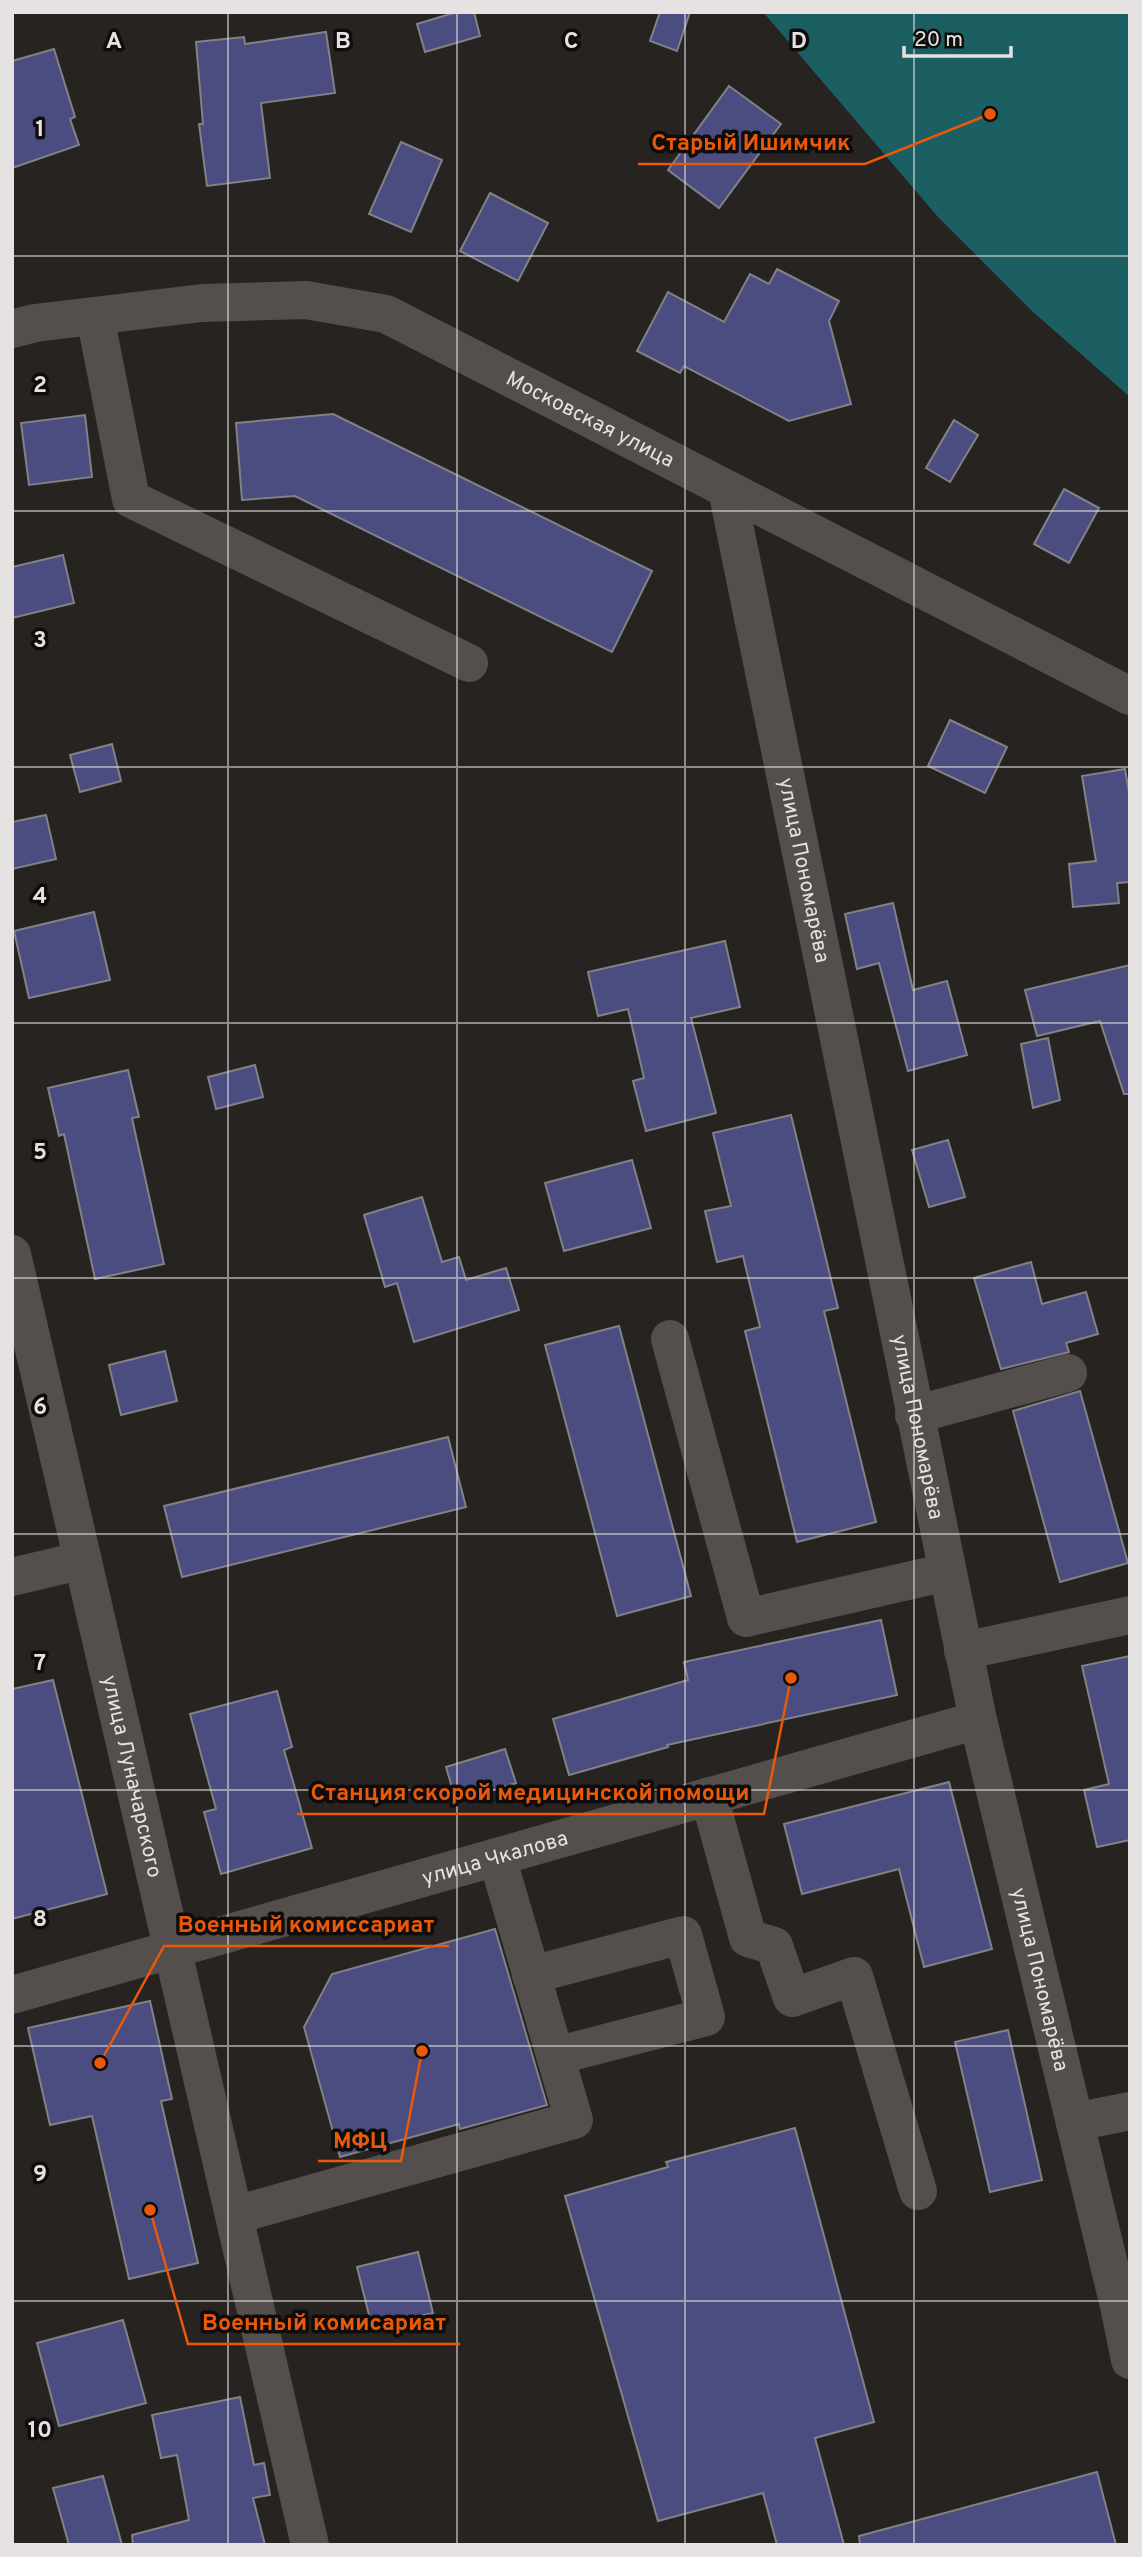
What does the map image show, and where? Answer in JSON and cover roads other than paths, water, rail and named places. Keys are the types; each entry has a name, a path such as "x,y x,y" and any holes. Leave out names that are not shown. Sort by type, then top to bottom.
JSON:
{"street":[{"name":"Московская улица","path":"12,329 35,323 202,303 306,300 386,314 1130,696"},
{"path":"95,316 131,499 469,663"},
{"name":"улица Пономарёва","path":"726,490 963,1651 1075,2122 1125,2305 1130,2360"},
{"name":"улица Луначарского","path":"12,1254 26,1362 83,1560 310,2545"},
{"path":"670,1339 746,1618 947,1572"},
{"path":"914,1415 1068,1373"},
{"path":"12,1577 83,1560"},
{"path":"963,1651 1130,1615"},
{"name":"улица Чкалова","path":"12,1995 978,1720"},
{"path":"709,1796 748,1938 774,1946 792,1998 854,1976 918,2191"},
{"path":"235,2215 574,2120 497,1857"},
{"path":"531,1975 683,1935 706,2017 555,2056"},
{"path":"1075,2122 1130,2111"}],"water":[{"path":"763,12 1130,12 1130,397 1032,311 938,217"}],"place":[{"name":"Старый Ишимчик","path":"990,114"},
{"name":"Станция скорой медицинской помощи","path":"791,1678"},
{"name":"МФЦ","path":"422,2051"},
{"name":"Военный комиссариат","path":"100,2063"},
{"name":"Военный комисариат","path":"150,2210"}]}
